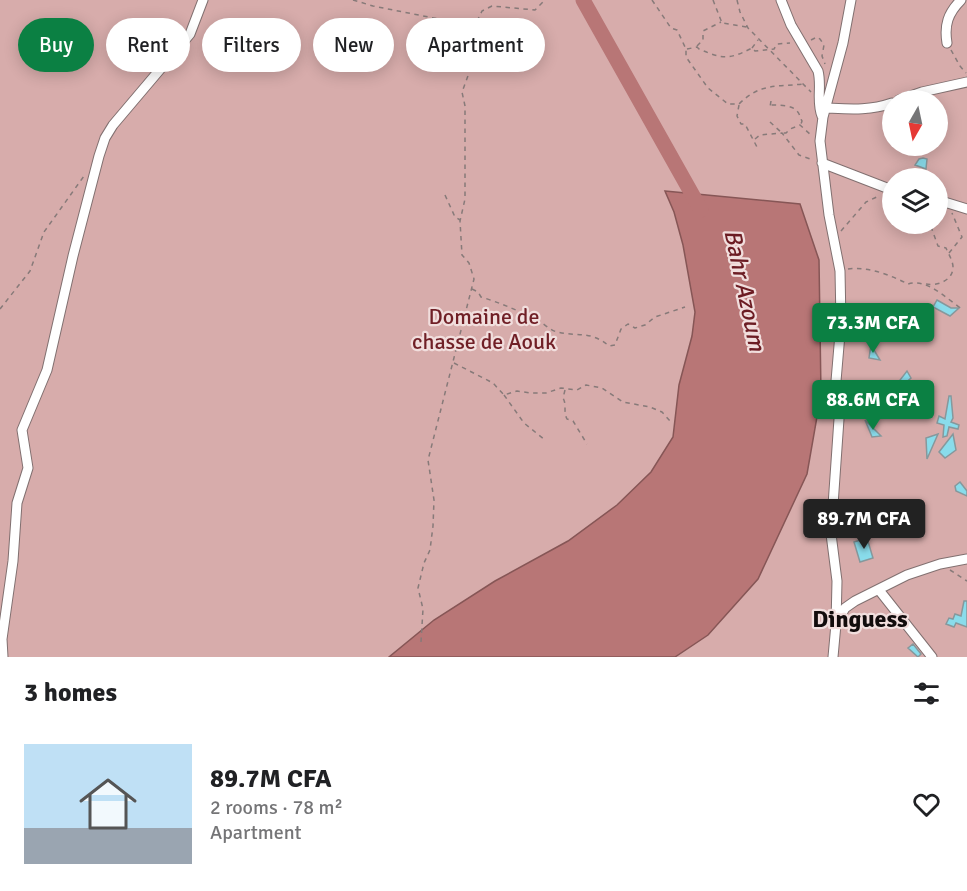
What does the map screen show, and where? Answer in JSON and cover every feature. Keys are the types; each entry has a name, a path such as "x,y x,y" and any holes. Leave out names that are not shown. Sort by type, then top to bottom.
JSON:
{"street":[{"path":"3,657 2,639 13,561 17,503 28,468 22,430 47,370 99,156 113,124 190,34 203,0"},
{"path":"781,0 791,26 818,71 820,79 822,163 840,271 841,322 836,381 839,418 831,534 837,581 833,657"},
{"path":"822,109 843,43 851,0"},
{"path":"947,43 945,30 947,18 961,0"},
{"path":"930,90 967,81"},
{"path":"822,109 856,111 882,107"},
{"path":"822,163 882,186"},
{"path":"948,203 967,208"},
{"path":"836,624 846,608 855,601 907,575 940,564 967,559"},
{"path":"879,590 932,657"}],"path":[{"path":"354,0 434,18"},
{"path":"479,18 482,11 492,6 535,10 545,0"},
{"path":"652,0 671,28 677,30 686,49 686,57 708,88 728,104 739,104"},
{"path":"713,0 722,22"},
{"path":"737,0 748,28 789,68 822,109"},
{"path":"686,49 697,46 703,40 704,31 722,22 748,28"},
{"path":"752,48 755,51 769,50 774,49 777,44 788,44 791,41 802,43 817,37 825,45 822,56 825,65 818,71"},
{"path":"697,46 718,57 738,55 752,48 758,39"},
{"path":"947,43 967,74"},
{"path":"422,642 423,609 418,588 424,563 430,550 434,500 428,460 474,279 469,263 462,255 460,221 465,199 465,106 462,92 469,72"},
{"path":"758,149 745,124 741,124 737,116 739,104 748,95 763,87 803,84"},
{"path":"771,101 770,107 776,104 779,107 791,107 797,111 802,121 800,125"},
{"path":"770,122 799,155 822,163"},
{"path":"754,139 760,135 786,133 800,125"},
{"path":"800,125 812,137"},
{"path":"0,309 30,271 44,232 85,175"},
{"path":"445,195 455,217 460,221"},
{"path":"834,241 866,202 882,195"},
{"path":"948,203 962,237 949,254"},
{"path":"840,271 858,268 893,277 908,284 912,282 934,285 943,282 950,276 953,267 946,248 938,246 934,234"},
{"path":"925,284 962,309"},
{"path":"472,289 481,297 518,310 555,332 599,337 609,346 615,345 621,329 628,324 634,328 645,325 655,317 685,307"},
{"path":"453,363 493,383 504,394 524,423 545,440"},
{"path":"504,394 517,391 546,393 561,388 577,390 586,385 602,388 623,402 650,407 662,412 670,421"},
{"path":"566,389 563,398 566,403 564,412 567,419 573,421 584,435 588,444"},
{"path":"940,564 967,581"}],"green space":[{"name":"Domaine de chasse de Aouk","path":"0,0 967,0 967,657 0,657"}],"water":[{"path":"665,191 800,204 819,260 821,394 807,474 758,579 708,635 675,657 389,657 434,620 495,581 568,541 617,505 651,472 673,437 679,385 692,336 695,312 683,245 674,212"}],"building":[{"path":"919,159 927,159 926,168 915,165"},
{"path":"937,300 951,308 959,308 950,316 933,307"},
{"path":"879,322 885,325 880,338 873,333"},
{"path":"871,345 880,360 869,358"},
{"path":"907,371 911,378 886,400 903,405 894,412 884,409 875,417 878,402 882,405 886,392 897,384"},
{"path":"949,396 951,396 953,418 951,422 959,425 958,429 949,427 947,436 943,437 944,425 937,423 939,416 945,419"},
{"path":"865,420 881,436 872,437"},
{"path":"938,434 927,459 926,438"},
{"path":"953,434 956,450 945,458 939,452"},
{"path":"960,482 967,491 967,496 956,491 955,486"},
{"path":"867,538 873,558 860,562 854,542"},
{"path":"964,601 967,601 967,627 956,623 954,627 946,624 949,618 953,619 955,614 961,616"},
{"path":"913,644 921,654 918,657 908,648"}],"waterway":[{"name":"Bahr Azoum","path":"583,0 701,210"}],"district":[{"name":"Dinguess","path":"860,619"}]}
